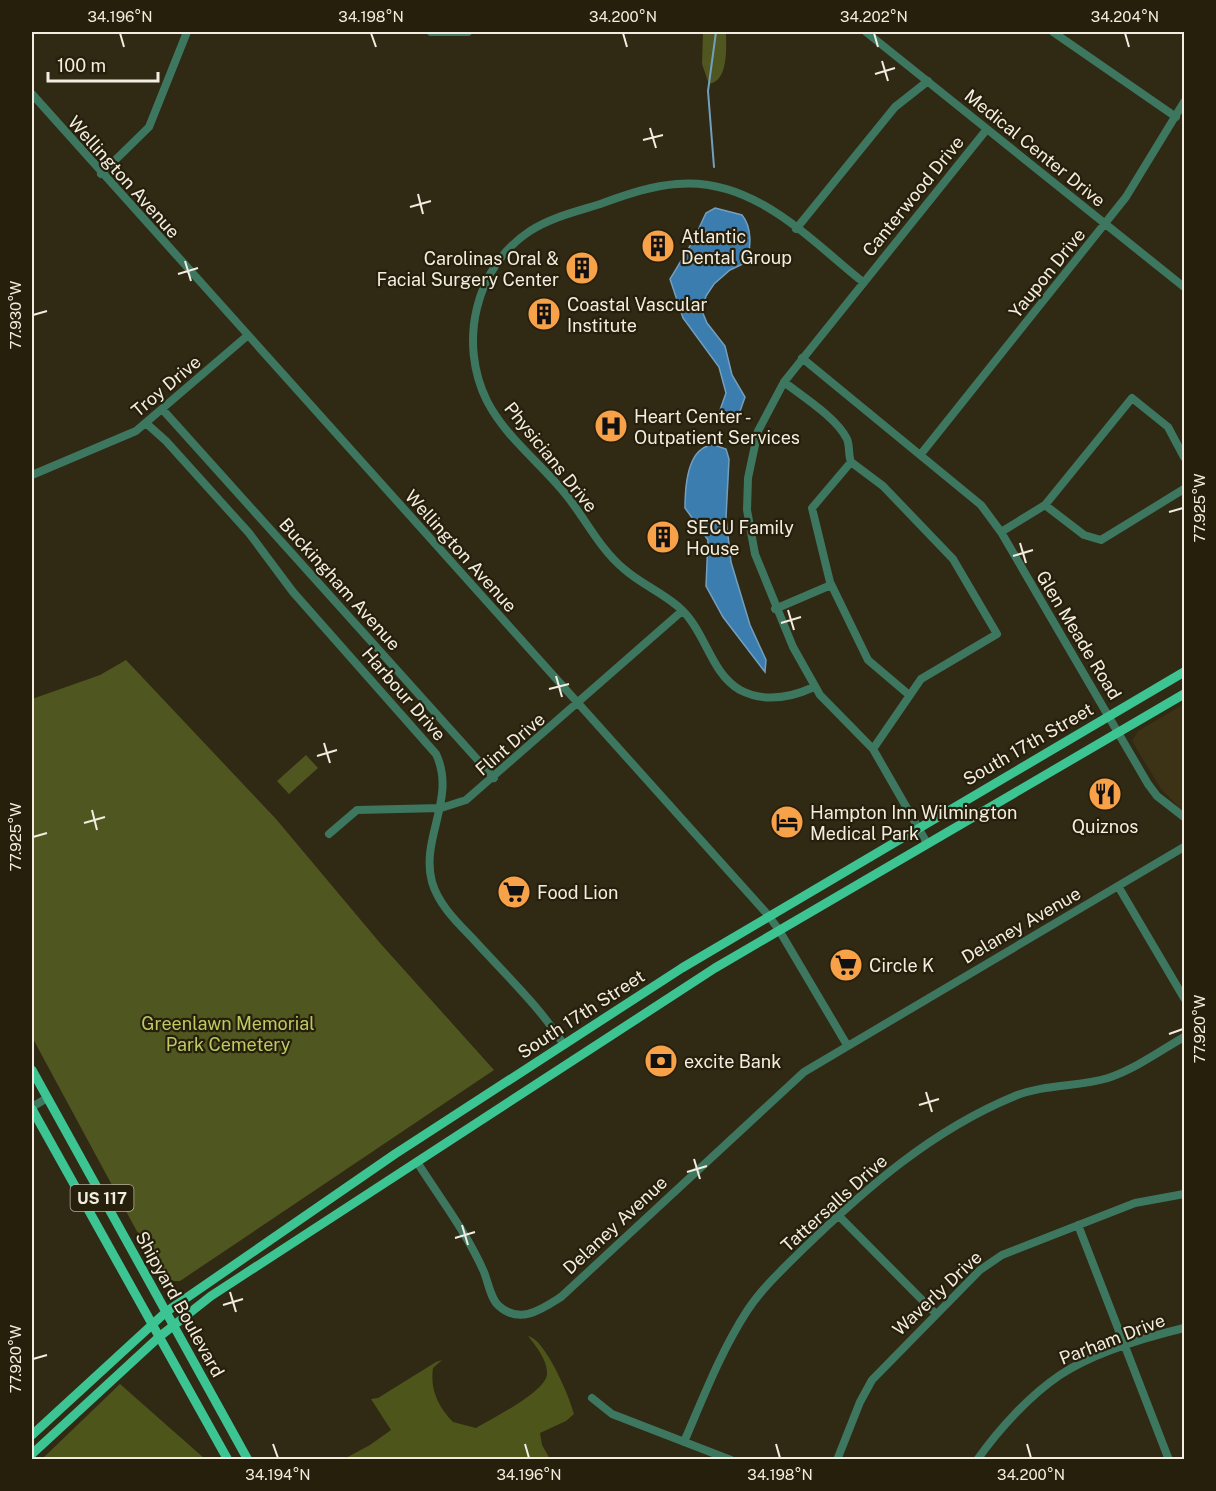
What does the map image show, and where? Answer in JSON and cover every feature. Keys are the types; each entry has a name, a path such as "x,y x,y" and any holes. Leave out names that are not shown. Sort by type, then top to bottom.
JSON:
{"main road":[{"name":"South 17th Street","path":"32,1435 166,1312 395,1154 768,915 1185,672"},
{"name":"South 17th Street","path":"32,1454 159,1337 211,1296 677,993 927,843 1185,694"},
{"name":"Shipyard Boulevard","path":"32,1070 248,1460"},
{"name":"Shipyard Boulevard","path":"32,1108 228,1460"}],"street":[{"path":"101,174 149,127 187,32"},
{"path":"431,32 468,32"},
{"name":"Medical Center Drive","path":"866,32 1185,287"},
{"path":"1053,32 1176,117"},
{"path":"796,229 895,107 928,81"},
{"name":"Wellington Avenue","path":"32,94 101,174 768,915 780,930 847,1045"},
{"name":"Yaupon Drive","path":"921,454 1106,223 1138,180 1185,102"},
{"name":"Canterwood Drive","path":"927,843 873,749 834,711 814,687 775,609 750,539 747,494 754,442 765,413 784,382 987,129"},
{"name":"Physicians Drive","path":"796,229 766,206 731,189 689,183 649,188 562,216 528,232 492,269 477,308 473,343 475,364 481,385 496,415 567,496 615,561 682,611 696,629 719,670 740,690 758,696 777,698 814,687"},
{"name":"Canterwood Drive","path":"796,229 863,282"},
{"name":"Troy Drive","path":"32,475 120,439 147,424 247,336"},
{"name":"Glen Meade Road","path":"802,358 969,493 1000,532 1148,784 1157,796 1185,817"},
{"path":"784,382 825,415 844,435 851,462 883,486 947,552 997,634 921,680 908,694 873,749"},
{"path":"1000,532 1045,505 1132,398 1168,427 1185,457"},
{"name":"Buckingham Avenue","path":"163,410 494,778"},
{"name":"Harbour Drive","path":"147,424 166,441 249,533 293,592 432,748 443,773 441,808 430,854 432,880 438,896 564,1045"},
{"path":"851,462 812,508 831,585 868,660 908,694"},
{"path":"1045,505 1084,535 1101,540 1185,489"},
{"path":"775,609 831,585"},
{"name":"Flint Drive","path":"329,834 357,810 441,808 466,800 579,704 682,611"},
{"name":"Delaney Avenue","path":"417,1162 461,1228 483,1269 497,1306 523,1316 537,1312 561,1297 788,1085 847,1045 1185,847"},
{"path":"1118,886 1185,998"},
{"name":"Tattersalls Drive","path":"684,1442 748,1310 765,1287 838,1215 898,1164 959,1124 1028,1091 1093,1081 1126,1071 1185,1037"},
{"path":"32,1108 47,1098"},
{"name":"Waverly Drive","path":"837,1460 860,1402 872,1380 936,1314 991,1262 1021,1246 1135,1203 1185,1194"},
{"path":"838,1215 936,1314"},
{"path":"1078,1225 1168,1460"},
{"name":"Parham Drive","path":"977,1460 1004,1427 1053,1380 1074,1367 1125,1347 1185,1328"},
{"path":"592,1398 612,1414 731,1460"}],"shaded area":[{"path":"1184,704 1184,812 1161,789 1132,741 1138,731"}],"green space":[{"path":"703,32 726,32 723,70 715,82 709,84 702,64"},
{"name":"Greenlawn Memorial Park Cemetery","path":"126,660 276,819 380,943 494,1070 180,1281 168,1281 160,1274 32,1037 32,699 100,675"},
{"path":"306,755 318,768 289,794 277,781"},
{"path":"528,1336 542,1347 549,1358 568,1395 574,1414 566,1421 540,1433 542,1445 550,1459 344,1459 391,1430 371,1399 378,1398 436,1362 442,1360 433,1368 434,1391 439,1404 453,1422 476,1428 528,1397 544,1381 547,1369 544,1359"},
{"path":"120,1384 205,1459 42,1459"}],"water":[{"path":"715,208 742,215 748,226 750,238 745,263 730,270 714,284 706,296 702,311 707,323 725,346 732,375 745,397 738,417 730,420 719,413 726,393 719,367 683,318 670,279 693,241 706,213"},
{"path":"714,445 726,449 729,459 726,518 731,562 750,625 766,660 765,672 723,617 706,586 708,540 685,508 687,479 693,460 705,447"}],"waterway":[{"path":"714,167 708,91 716,32"}],"place":[{"name":"Atlantic Dental Group","path":"658,246"},
{"name":"Carolinas Oral & Facial Surgery Center","path":"582,268"},
{"name":"Coastal Vascular Institute","path":"544,314"},
{"name":"Heart Center - Outpatient Services","path":"611,426"},
{"name":"SECU Family House","path":"663,537"},
{"name":"Quiznos","path":"1105,794"},
{"name":"Hampton Inn Wilmington Medical Park","path":"787,822"},
{"name":"Food Lion","path":"514,892"},
{"name":"Circle K","path":"846,965"},
{"name":"excite Bank","path":"661,1061"}]}
